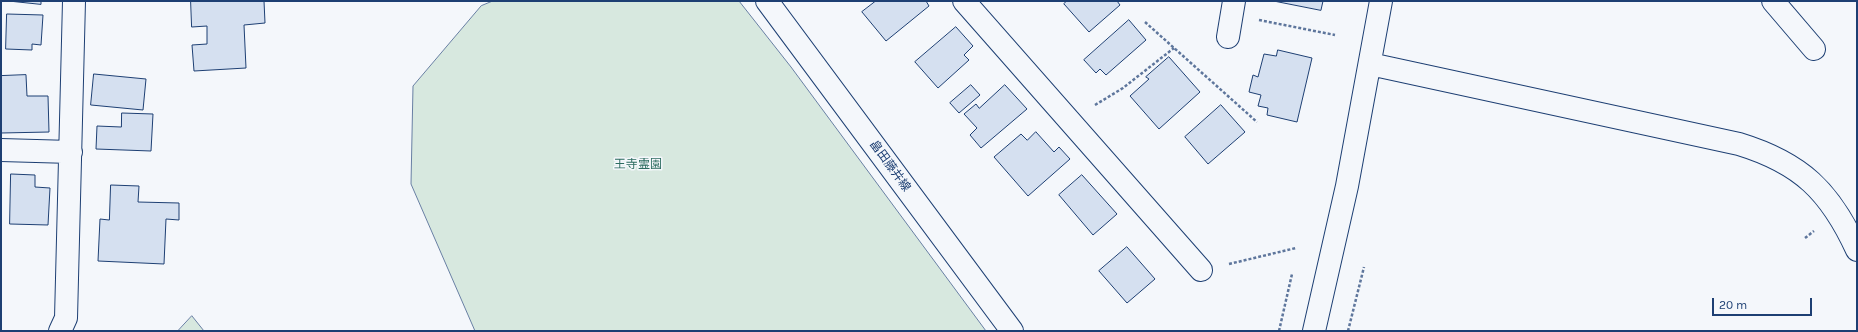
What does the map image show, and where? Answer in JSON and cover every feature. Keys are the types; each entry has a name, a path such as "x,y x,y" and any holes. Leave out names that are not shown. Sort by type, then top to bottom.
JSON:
{"street":[{"path":"60,331 66,318 74,1"},
{"name":"畠田藤井線","path":"767,1 1012,331"},
{"path":"964,1 1201,270"},
{"path":"1314,331 1348,186 1381,1"},
{"path":"1773,1 1814,49"},
{"path":"1228,37 1233,8"},
{"path":"1370,64 1739,144 1760,150 1801,172 1818,189 1832,204 1845,224 1857,250"},
{"path":"1,150 71,152"}],"path":[{"path":"1233,8 1335,35"},
{"path":"1145,22 1257,122"},
{"path":"1070,121 1123,88 1174,48"},
{"path":"1201,270 1296,248"},
{"path":"1348,331 1364,267"},
{"path":"1279,331 1292,274"}],"green space":[{"name":"王寺霊園","path":"493,1 739,1 791,67 986,331 475,331 411,184 413,86 481,6"},
{"path":"192,316 204,331 178,331"}],"building":[{"path":"9,1 41,1 41,4"},
{"path":"191,1 264,1 265,23 244,25 246,68 194,71 192,45 207,44 207,26 192,27"},
{"path":"876,1 926,1 929,6 886,41 862,12"},
{"path":"1067,1 1117,1 1120,5 1089,32 1064,4"},
{"path":"1274,1 1323,1 1321,10"},
{"path":"7,14 43,15 41,45 32,44 32,50 6,49"},
{"path":"1129,20 1146,40 1106,75 1100,69 1096,73 1084,60"},
{"path":"956,27 973,46 964,55 969,60 938,88 915,62"},
{"path":"1278,50 1312,58 1297,122 1267,115 1268,108 1258,106 1261,95 1249,92 1253,75 1258,77 1264,54 1276,56"},
{"path":"1169,57 1200,92 1159,129 1130,96 1149,79 1146,77"},
{"path":"94,74 146,79 143,110 91,105"},
{"path":"26,75 27,96 48,96 49,132 1,133 1,76"},
{"path":"971,85 980,95 959,113 950,103"},
{"path":"1005,85 1027,109 981,148 970,135 977,128 964,114 976,104 979,108"},
{"path":"1221,105 1245,132 1208,164 1185,137"},
{"path":"122,113 153,114 151,151 96,149 97,126 121,127"},
{"path":"1036,132 1054,152 1059,147 1070,159 1028,196 994,157 1021,134 1027,140"},
{"path":"11,174 35,175 35,187 50,188 48,225 10,224"},
{"path":"1082,175 1117,214 1093,235 1059,195"},
{"path":"111,185 139,186 138,202 179,203 179,220 166,219 164,264 98,261 100,219 109,220"},
{"path":"1127,247 1155,279 1127,303 1099,271"}]}
